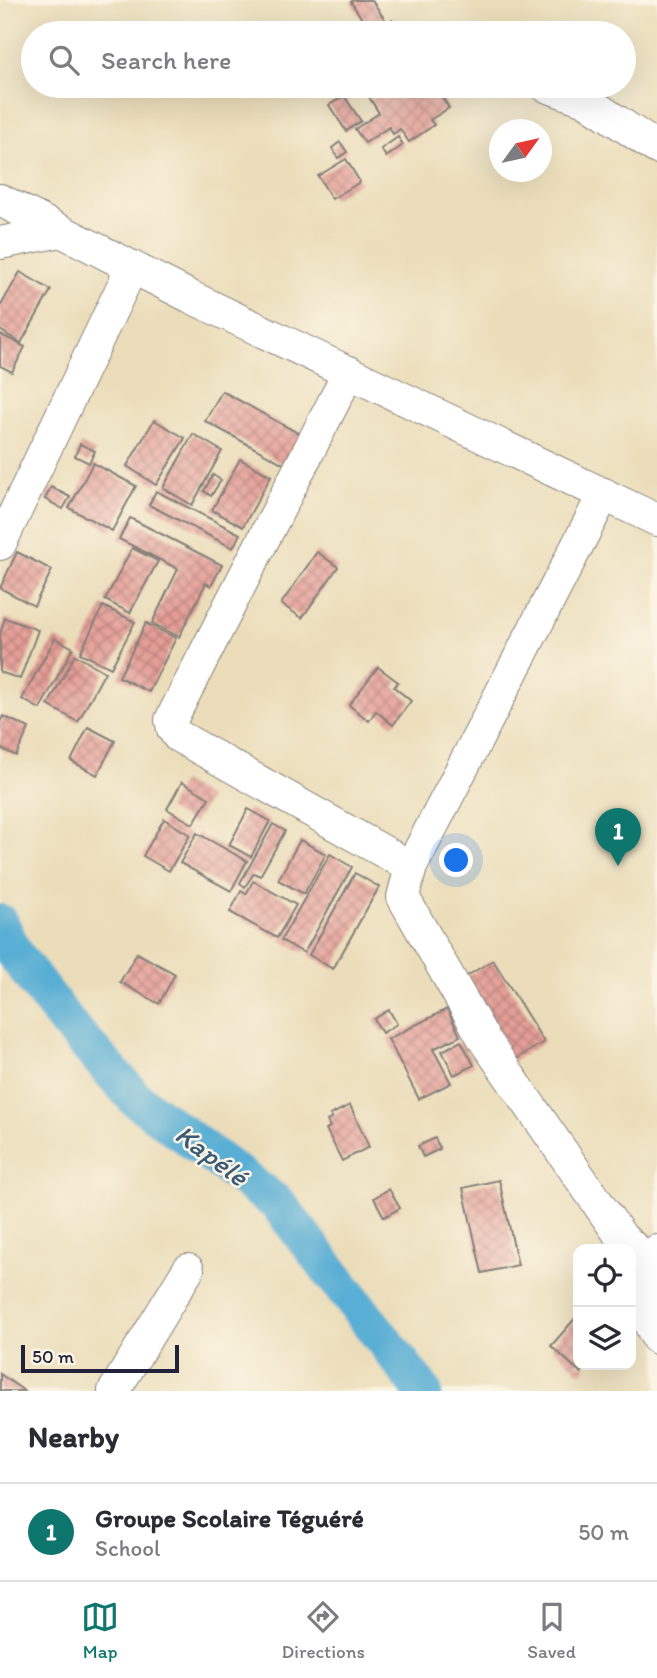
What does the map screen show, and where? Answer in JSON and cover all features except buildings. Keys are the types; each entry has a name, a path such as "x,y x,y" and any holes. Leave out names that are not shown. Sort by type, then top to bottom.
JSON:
{"street":[{"path":"579,98 657,148"},
{"path":"0,200 191,297 657,520"},
{"path":"0,243 61,231"},
{"path":"0,544 132,267"},
{"path":"349,372 171,720 178,736 411,867"},
{"path":"604,494 411,867 403,897 485,1041 622,1238 654,1257 649,1322 657,1338"},
{"path":"114,1391 188,1270"}],"waterway":[{"name":"Kapélé","path":"0,923 14,953 67,1023 136,1099 278,1204 423,1391"}],"place":[{"name":"Groupe Scolaire Téguéré","path":"618,866"}]}
